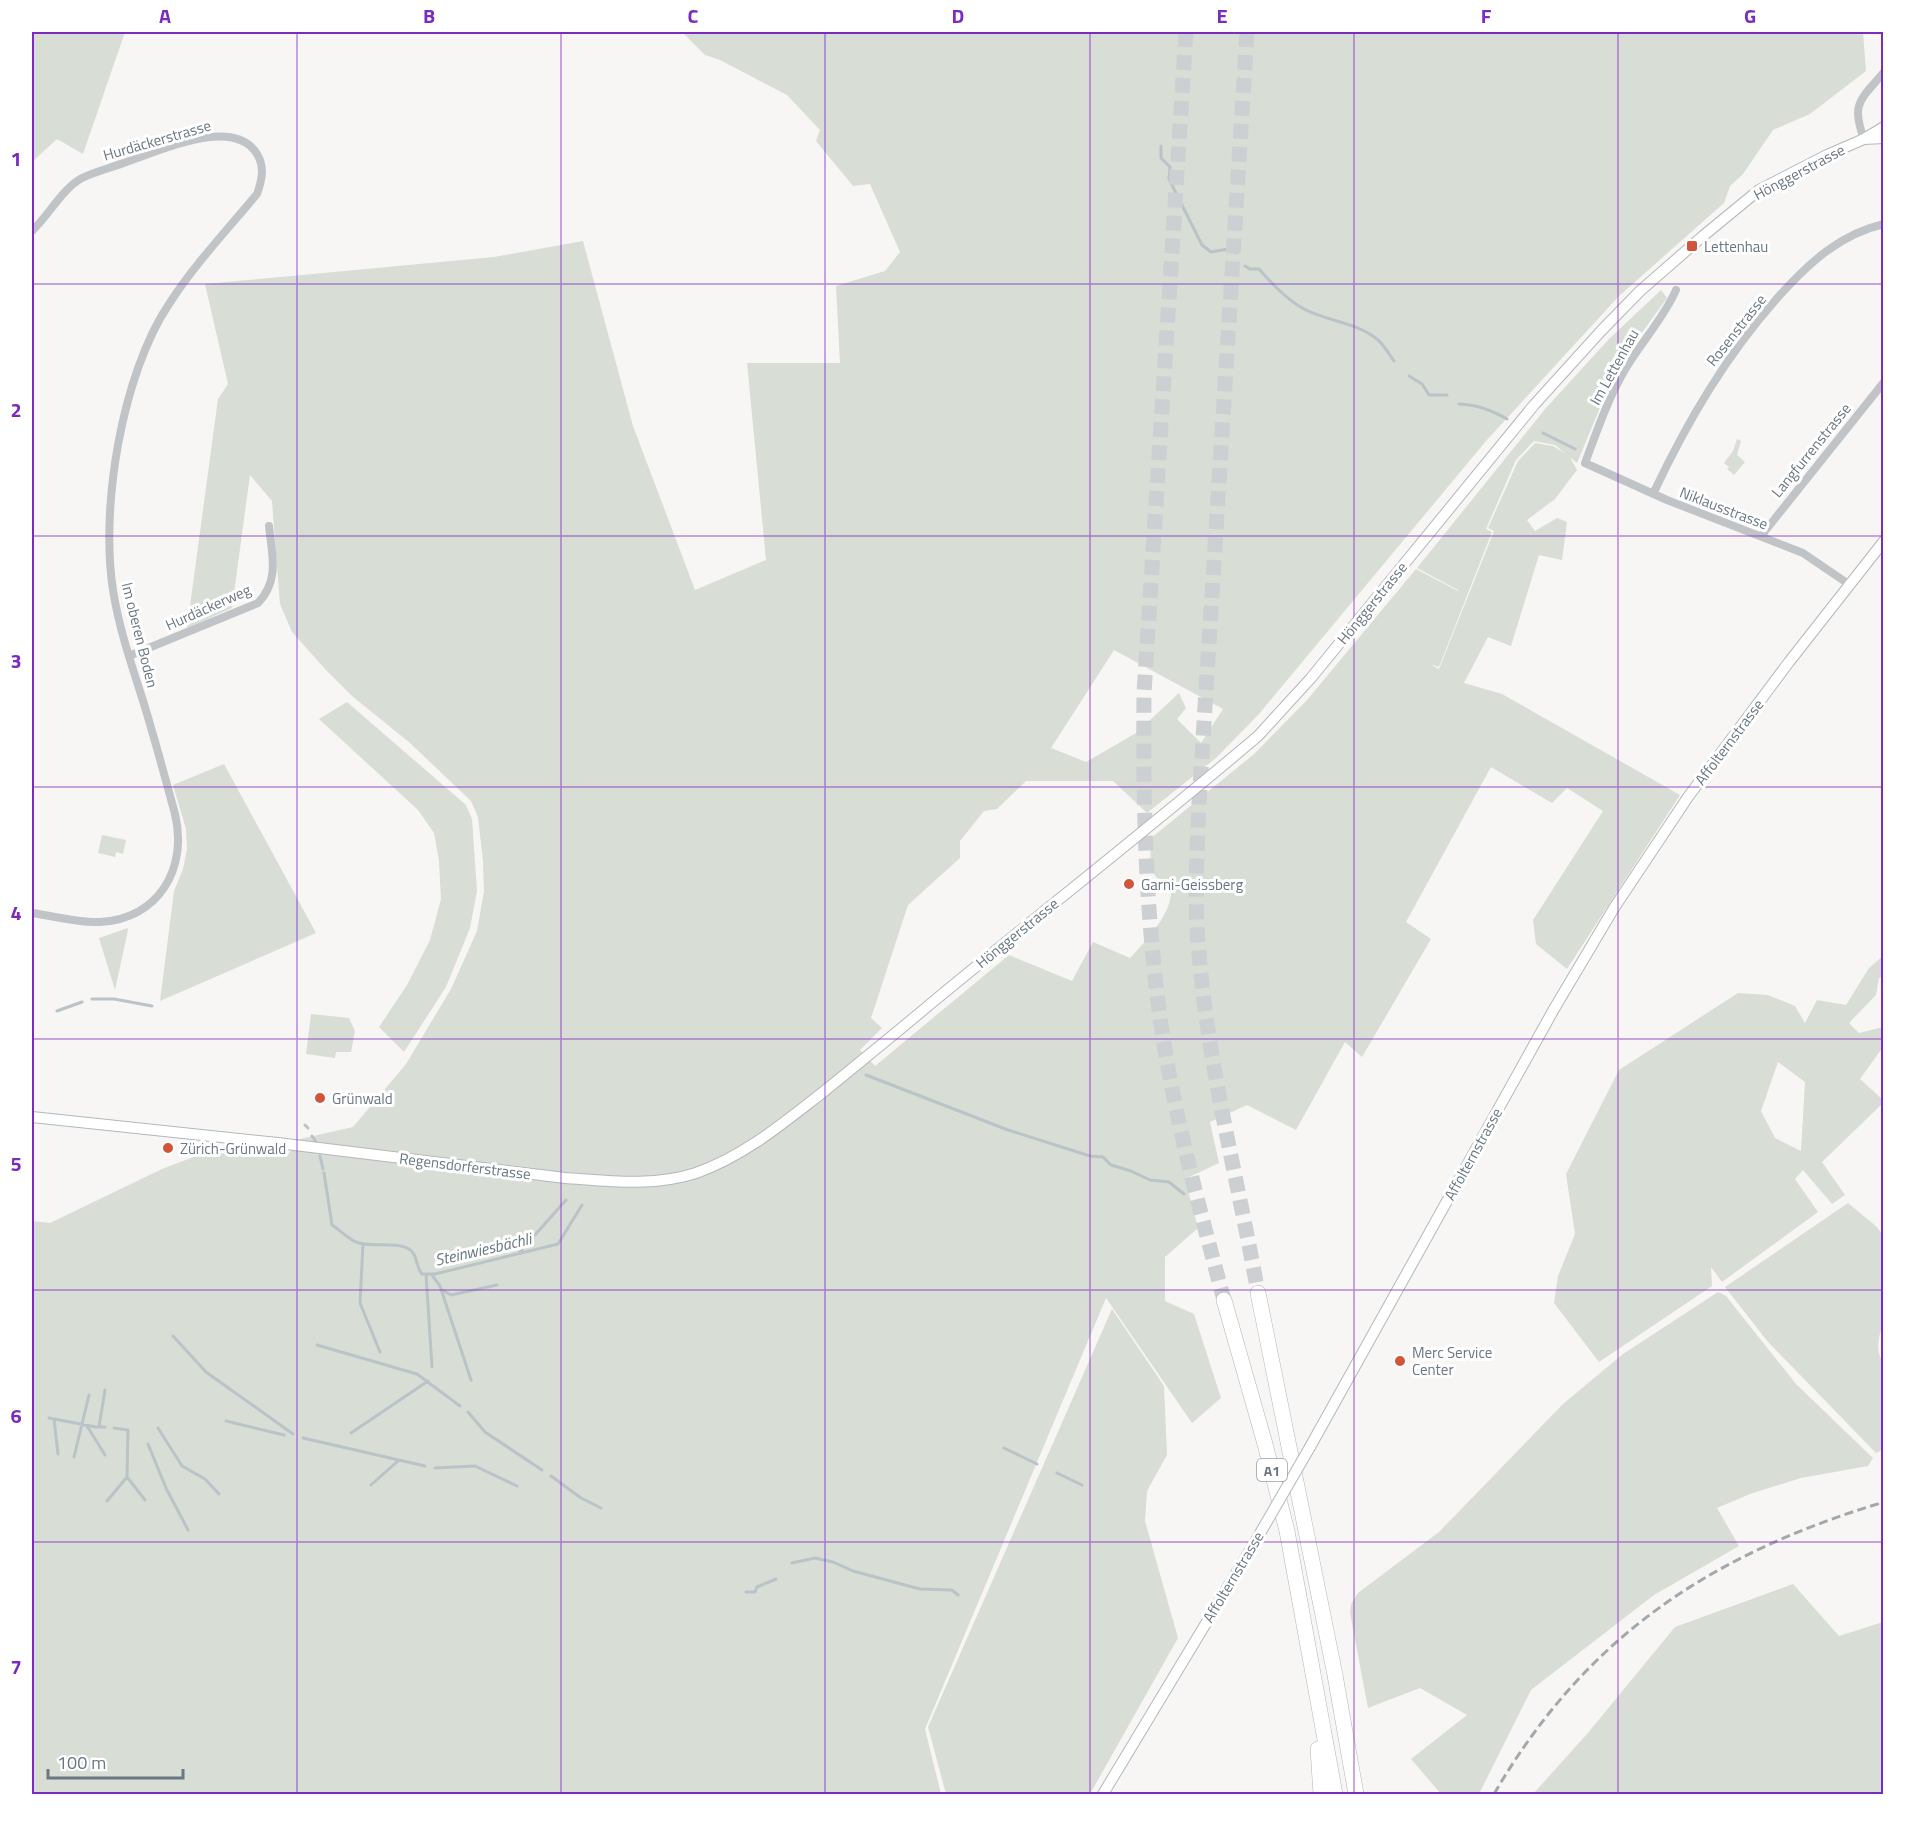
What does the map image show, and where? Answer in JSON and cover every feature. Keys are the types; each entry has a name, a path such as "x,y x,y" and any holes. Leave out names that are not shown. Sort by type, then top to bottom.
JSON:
{"highway":[{"name":"A1","path":"1258,1293 1348,1743 1356,1794"},
{"name":"A1","path":"1224,1300 1287,1531 1335,1794"},
{"path":"1308,1642 1308,1677 1316,1726 1321,1794"},
{"path":"1348,1743 1366,1794"}],"main road":[{"name":"Hönggerstrasse","path":"863,1059 1258,736 1311,678 1534,405 1640,291 1702,236 1760,190 1827,155 1864,140 1884,127"},
{"name":"Hönggerstrasse","path":"1864,140 1884,138"},
{"name":"Affolternstrasse","path":"1104,1794 1310,1447 1554,1009 1614,908 1695,788 1789,662 1883,542"},
{"name":"Regensdorferstrasse","path":"32,1116 565,1178 637,1182 666,1180 695,1173 737,1155 772,1132 863,1059"}],"street":[{"name":"Hönggerstrasse","path":"1864,140 1859,122 1859,102 1884,72"},
{"name":"Hurdäckerstrasse","path":"32,231 68,189 81,178 153,153 210,136 224,135 246,142 254,149 260,159 261,182 257,194 203,256"},
{"name":"Rosenstrasse","path":"1653,494 1698,405 1748,332 1818,257 1843,240 1884,224"},
{"name":"Im oberen Boden","path":"32,913 93,922 126,918 155,900 174,870 178,857 179,831 129,656 113,590 109,550 111,500 121,430 131,388 153,331 168,305 203,256"},
{"name":"Im Lettenhau","path":"1585,463 1598,426 1625,370 1676,290"},
{"name":"Langfurrenstrasse","path":"1761,536 1884,382"},
{"name":"Niklausstrasse","path":"1585,463 1653,494 1803,553 1850,585"},
{"name":"Hurdäckerweg","path":"129,656 258,603 271,584 273,570 269,526"}],"shaded area":[{"path":"32,32 125,32 83,154 57,139 32,162"},
{"path":"682,32 1863,32 1866,71 1810,114 1773,130 1743,174 1730,186 1724,203 1619,296 1486,441 1259,714 1216,758 1147,813 1113,781 1026,781 997,809 984,811 960,841 960,858 908,905 871,1018 882,1028 860,1050 875,1066 1009,955 1072,981 1093,942 1130,958 1159,923 1165,913 1171,892 1170,882 1157,878 1151,869 1150,839 1254,754 1307,700 1416,569 1458,591 1417,568 1546,408 1609,339 1661,290 1667,298 1617,367 1577,463 1570,457 1577,470 1555,499 1527,520 1535,531 1557,518 1567,522 1562,560 1539,555 1511,646 1488,637 1464,683 1502,694 1680,795 1567,969 1536,944 1533,920 1603,811 1567,788 1552,803 1491,767 1406,922 1431,939 1362,1057 1345,1042 1296,1130 1247,1105 1210,1122 1219,1163 1185,1179 1198,1228 1165,1257 1165,1301 1194,1314 1221,1398 1192,1423 1106,1298 925,1729 941,1794 32,1794 32,1221 50,1223 162,1169 212,1150 286,1157 300,1139 353,1127 406,1064 451,989 477,931 484,891 478,817 471,801 410,743 352,696 292,632 280,604 272,501 250,475 232,608 187,628 218,399 228,384 205,284 494,257 583,241 633,426 695,590 766,560 747,363 840,363 836,286 885,271 900,252 870,184 853,186 816,141 820,130 787,95 720,60 705,55","holes":["1534,441 1555,445 1566,454 1553,446 1535,443 1518,461 1488,528 1494,531 1439,669 1430,664 1439,667 1492,532 1486,529 1516,460","1114,650 1223,709 1201,743 1177,719 1186,708 1179,693 1136,733 1086,762 1051,748"]},
{"path":"1737,439 1741,441 1737,455 1745,462 1734,475 1724,463 1733,451"},
{"path":"347,702 466,805 472,819 477,891 470,928 446,987 404,1052 379,1027 407,985 430,940 441,899 439,861 434,833 418,810 319,719"},
{"path":"224,764 316,933 160,1001 174,891 183,869 187,849 186,829 173,785"},
{"path":"102,835 126,840 123,854 116,852 115,857 98,853"},
{"path":"128,928 127,935 115,990 99,938"},
{"path":"1883,956 1883,976 1879,978 1876,995 1849,1023 1859,1033 1883,1027 1883,1047 1860,1079 1883,1100 1883,1103 1822,1162 1845,1195 1832,1204 1803,1170 1795,1179 1818,1212 1722,1282 1711,1267 1712,1286 1599,1362 1554,1303 1558,1276 1575,1234 1566,1174 1619,1070 1738,993 1768,995 1795,1006 1805,1023 1817,1000 1846,1005 1869,968","holes":["1778,1062 1805,1082 1801,1151 1775,1138 1761,1111"]},
{"path":"311,1014 349,1018 355,1031 351,1052 336,1052 335,1058 306,1054"},
{"path":"1848,1203 1877,1227 1883,1236 1883,1325 1878,1344 1879,1355 1884,1364 1884,1449 1876,1453 1768,1342 1725,1287"},
{"path":"1718,1292 1726,1296 1796,1384 1873,1458 1868,1466 1801,1478 1750,1494 1717,1508 1739,1546 1654,1595 1531,1690 1479,1794 1441,1794 1411,1759 1467,1715 1420,1688 1368,1708 1350,1613 1351,1604 1358,1593 1439,1532 1563,1404 1623,1354"},
{"path":"1112,1309 1164,1386 1167,1455 1147,1491 1145,1521 1178,1638 1090,1794 946,1794 928,1727"},
{"path":"1793,1584 1839,1636 1883,1622 1883,1794 1533,1794 1587,1734 1675,1627"}],"waterway":[{"path":"1161,146 1161,158 1170,167 1169,179 1202,245 1211,252 1228,249 1236,253"},
{"path":"1245,266 1250,269 1259,269 1274,286 1304,309 1369,333 1382,344 1394,361"},
{"path":"1409,376 1422,384 1429,395 1447,395"},
{"path":"1459,404 1484,408 1507,419"},
{"path":"1543,433 1575,449"},
{"name":"Steinwiesbächli","path":"92,999 114,999 152,1006"},
{"name":"Steinwiesbächli","path":"57,1011 82,1002"},
{"path":"866,1075 1008,1130 1090,1156 1103,1157 1111,1165 1150,1180 1169,1182 1184,1194"},
{"name":"Steinwiesbächli","path":"305,1125 308,1128"},
{"path":"312,1136 316,1142"},
{"path":"320,1156 323,1169"},
{"name":"Steinwiesbächli","path":"324,1173 332,1225 362,1244 397,1245 409,1249 414,1254 422,1274 435,1274 558,1244 582,1205"},
{"path":"519,1253 566,1200"},
{"path":"363,1244 360,1303 380,1352"},
{"path":"426,1274 432,1367"},
{"path":"432,1275 440,1286 471,1380"},
{"path":"442,1290 451,1295 497,1285"},
{"path":"173,1336 206,1372 293,1434"},
{"path":"317,1345 417,1374 460,1406"},
{"path":"351,1433 428,1381"},
{"path":"99,1427 105,1390"},
{"path":"74,1457 89,1395"},
{"path":"468,1412 485,1432 542,1470"},
{"path":"49,1418 105,1427"},
{"path":"54,1419 58,1454"},
{"path":"226,1421 284,1435"},
{"path":"87,1426 105,1455"},
{"path":"114,1428 128,1430 127,1477 145,1500"},
{"path":"158,1428 182,1466 205,1479 219,1494"},
{"path":"303,1438 425,1466"},
{"path":"148,1444 166,1488 188,1530"},
{"path":"1004,1448 1037,1464"},
{"path":"371,1485 399,1460"},
{"path":"435,1468 475,1466 517,1486"},
{"path":"1057,1473 1082,1485"},
{"path":"551,1476 581,1498 601,1508"},
{"path":"107,1501 127,1477"},
{"path":"792,1563 815,1558 920,1589 952,1590 958,1595"},
{"path":"746,1592 755,1592 757,1587 776,1579"}],"tunnel":[{"path":"1186,32 1144,693 1146,844 1153,956 1162,1033 1176,1110 1224,1300"},
{"path":"1247,32 1199,803 1196,897 1197,934 1209,1038 1258,1293"}],"railway":[{"path":"1494,1794 1530,1738 1569,1689 1612,1646 1659,1608 1709,1576 1763,1547 1821,1523 1884,1502"}],"place":[{"name":"Lettenhau","path":"1692,246"},
{"name":"Garni-Geissberg","path":"1129,884"},
{"name":"Grünwald","path":"320,1098"},
{"name":"Zürich-Grünwald","path":"168,1148"},
{"name":"Merc Service Center","path":"1400,1361"}]}
